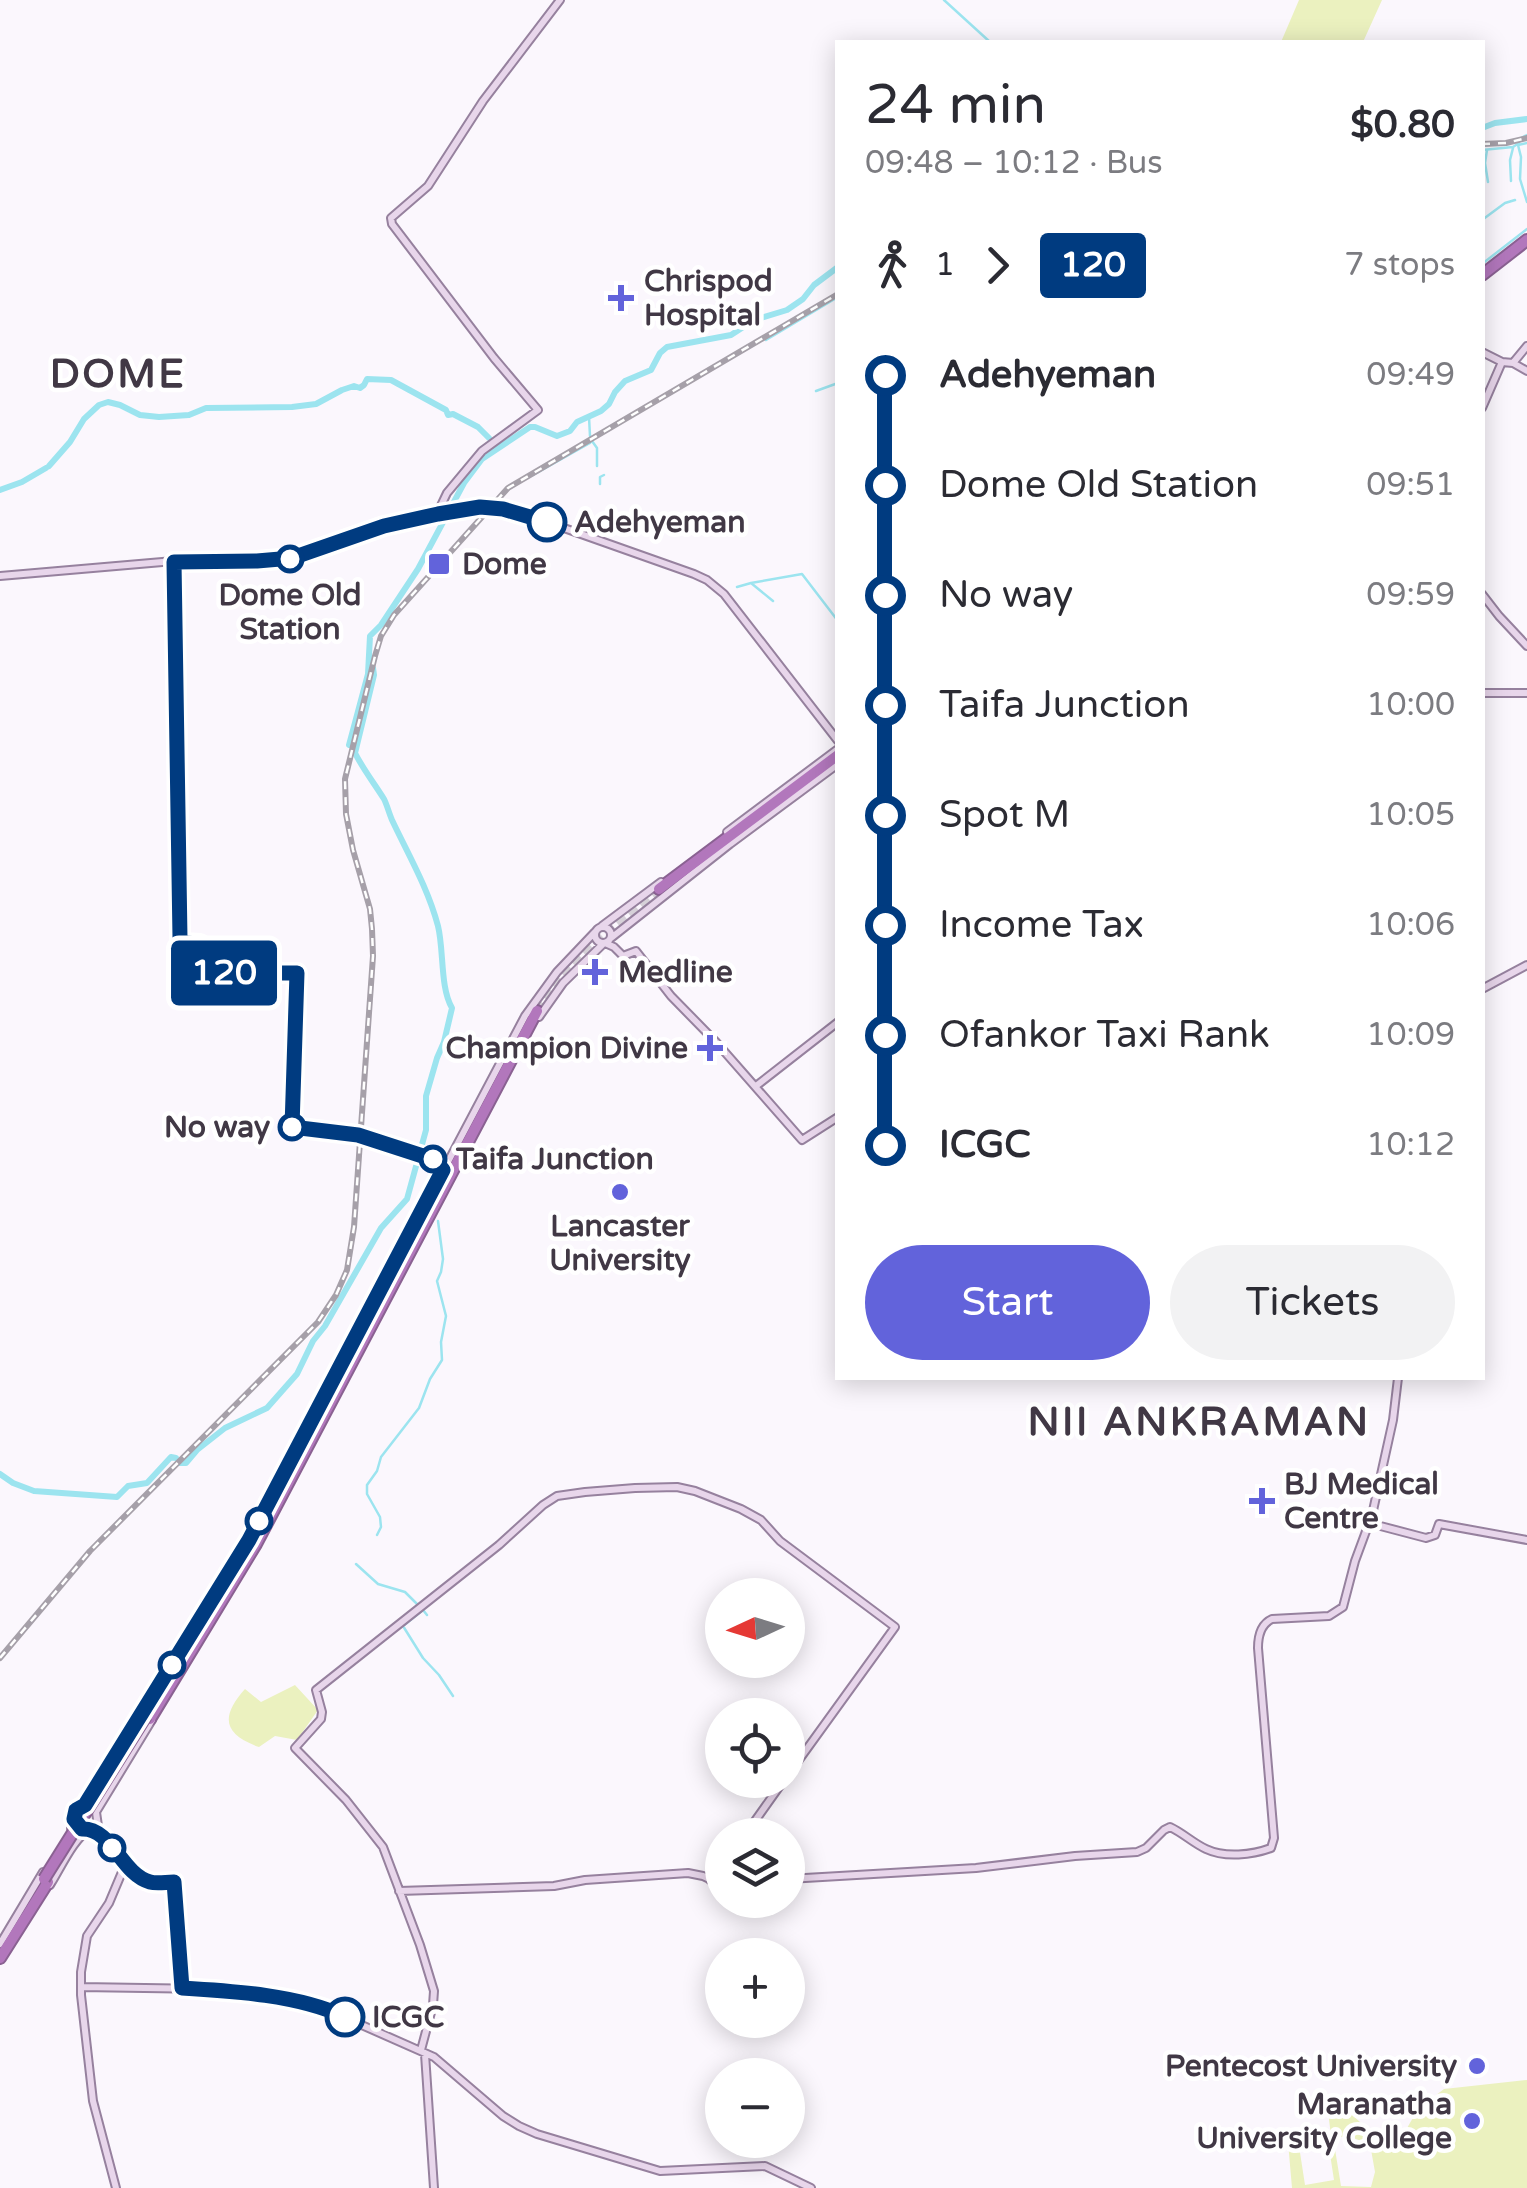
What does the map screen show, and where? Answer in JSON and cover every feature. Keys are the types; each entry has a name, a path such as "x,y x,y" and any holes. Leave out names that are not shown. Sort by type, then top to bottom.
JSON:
{"highway":[{"path":"1485,269 1527,236"},
{"path":"660,891 835,756"},
{"path":"0,1947 256,1544 536,1010"},
{"path":"0,1958 19,1932 46,1880"}],"main road":[{"path":"440,513 447,492 477,456 534,415 538,408 494,358 391,221 428,186 498,80 560,0"},
{"path":"1513,363 1527,346"},
{"path":"1485,354 1527,371"},
{"path":"1485,401 1502,362"},
{"path":"0,576 174,562 287,559 369,530 440,513 489,507 515,512 707,580 724,594 835,750"},
{"path":"1485,598 1527,646"},
{"path":"1485,692 1527,692"},
{"path":"0,1947 74,1822 76,1810 85,1805 249,1540 525,1016 556,972 599,929 835,756"},
{"path":"0,1967 70,1852 91,1827 96,1812 268,1530 535,1024 563,984 609,942 835,756"},
{"path":"599,929 609,928 609,942"},
{"path":"599,929 596,940 609,942 625,957 636,950 671,996 802,1140 835,1119"},
{"path":"1485,987 1527,964"},
{"path":"756,1087 835,1024"},
{"path":"805,1878 1137,1852 1170,1827 1215,1852 1233,1854 1271,1848 1274,1838 1260,1634 1272,1619 1326,1617 1340,1610 1369,1524 1393,1420 1398,1380"},
{"path":"434,2188 423,2051 434,1991 383,1847 346,1800 295,1748 322,1719 316,1690 552,1499 581,1492 677,1487 761,1520 792,1550 895,1627 805,1752"},
{"path":"1369,1524 1426,1538 1434,1536 1439,1524 1527,1540"},
{"path":"85,1805 96,1812"},
{"path":"74,1822 82,1829 91,1827"},
{"path":"91,1827 125,1865 109,1903 85,1942 81,1988 93,2101 116,2188"},
{"path":"399,1891 554,1886 580,1880 663,1874 695,1874 705,1878"},
{"path":"81,1988 208,1989 288,2000 333,2011 423,2051 503,2116 537,2134 660,2170 766,2166 811,2188"}],"green space":[{"path":"1299,0 1382,0 1364,40 1282,40"},
{"path":"295,1685 318,1710 297,1740 275,1736 259,1747 232,1730 229,1716 245,1689 261,1702"},
{"path":"1527,2080 1527,2188 1292,2188 1288,2142 1331,2136 1328,2111 1347,2110 1395,2149 1418,2109 1444,2089","holes":["1333,2137 1350,2137 1370,2144 1375,2172 1371,2187 1341,2186","1328,2141 1334,2180 1305,2185 1299,2146"]}],"waterway":[{"path":"944,0 988,40"},
{"path":"1485,127 1527,119"},
{"path":"1485,150 1513,147 1527,135"},
{"path":"1527,143 1518,145 1520,179 1527,202"},
{"path":"1511,181 1513,148"},
{"path":"1487,150 1488,182"},
{"path":"1485,218 1515,200"},
{"path":"1485,262 1527,229"},
{"path":"349,745 368,674 370,636 418,569 464,483 482,459 530,427 557,436 570,431 577,422 609,404 625,381 651,370 667,347 731,335 754,320 787,310 835,269"},
{"path":"766,340 835,299"},
{"path":"49,466 84,419 108,402 140,415 159,417 189,415 206,408 292,407 316,404 342,390 360,388 367,379 391,380 446,410 448,415 478,427 489,438"},
{"path":"816,391 835,384"},
{"path":"589,417 590,436"},
{"path":"533,475 591,440"},
{"path":"592,441 597,448 597,466"},
{"path":"0,490 46,468"},
{"path":"600,484 604,475"},
{"path":"751,583 802,574 835,617"},
{"path":"737,587 751,583 773,601"},
{"path":"179,1463 186,1463 225,1428 267,1408 297,1374 381,1228 407,1199 426,1130 426,1096 452,1008 438,926 429,898 384,799 355,753 373,668"},
{"path":"377,1535 380,1517 367,1494 367,1485 381,1457 419,1408 442,1360 446,1316 437,1281 443,1259 438,1221"},
{"path":"0,1474 34,1491 117,1497 128,1486 147,1483 171,1457 176,1458"},
{"path":"356,1564 378,1584 405,1592 418,1605"},
{"path":"427,1615 423,1610 403,1626 453,1696"}],"tunnel":[{"path":"534,1009 577,959 659,889"}],"railway":[{"path":"1485,144 1527,138"},
{"path":"0,1658 90,1551 318,1322 347,1270 354,1227 373,956 370,909 346,814 345,779 381,636 394,615 508,488 835,296"}],"bus line":[{"name":"120","path":"345,2017 288,2000 182,1988 174,1882 144,1880 125,1865 99,1834 82,1829 74,1819 76,1810 85,1805 249,1540 443,1170 435,1160 358,1135 292,1127 297,973 211,973 204,947 184,943 180,938 174,562 292,558 369,530 480,507 503,509 547,522"}],"place":[{"name":"Chrispod Hospital","path":"621,298"},
{"name":"Adehyeman","path":"547,522"},
{"name":"Dome Old Station","path":"290,559"},
{"name":"Dome","path":"439,564"},
{"name":"Medline","path":"595,972"},
{"name":"Champion Divine","path":"710,1048"},
{"name":"No way","path":"292,1127"},
{"name":"Taifa Junction","path":"433,1159"},
{"name":"Lancaster University","path":"620,1192"},
{"name":"BJ Medical Centre","path":"1262,1501"},
{"name":"ICGC","path":"345,2017"},
{"name":"Pentecost University","path":"1477,2066"},
{"name":"Maranatha University College","path":"1472,2121"}],"district":[{"name":"DOME","path":"118,374"},
{"name":"NII ANKRAMAN","path":"1199,1422"}]}
